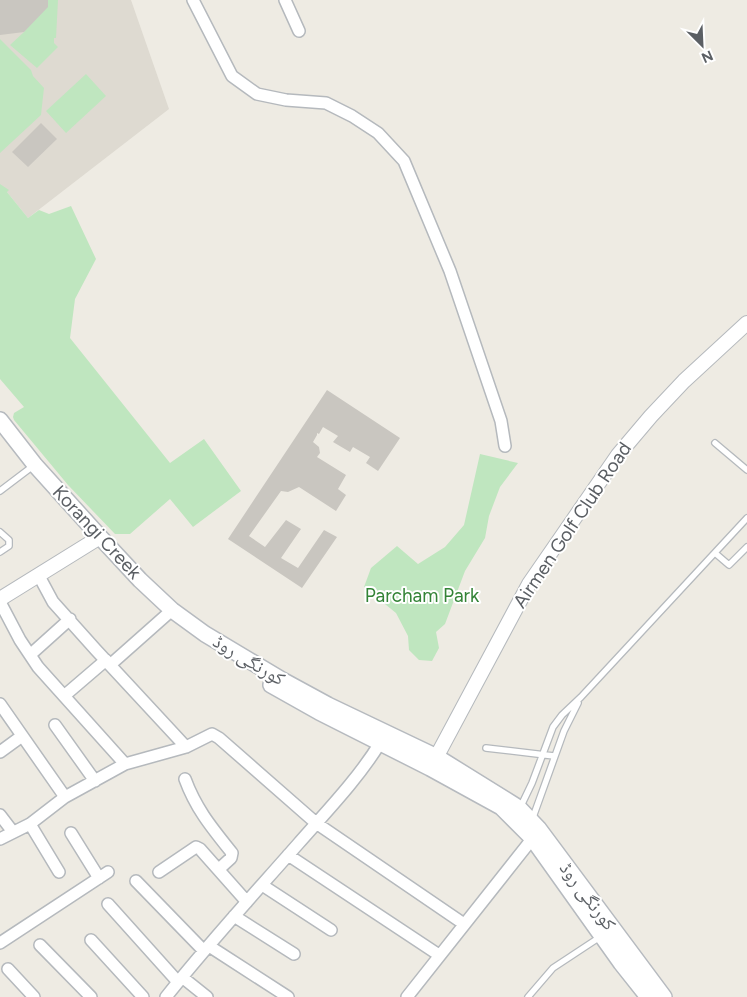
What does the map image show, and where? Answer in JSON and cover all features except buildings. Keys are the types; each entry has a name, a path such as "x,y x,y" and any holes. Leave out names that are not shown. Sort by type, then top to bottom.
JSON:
{"main road":[{"name":"Korangi Creek","path":"0,420 35,465 140,580 172,610 205,634"},
{"name":"کورنگی روڈ","path":"205,634 282,680 436,764 501,806 516,813 532,830 664,997"},
{"name":"کورنگی روڈ","path":"205,634 227,655 291,697 380,743 436,764"},
{"name":"کورنگی روڈ","path":"532,830 602,936 648,997"}],"street":[{"path":"193,0 232,76 257,94 286,100 326,104 352,116 378,133 404,161 453,281 501,421 505,446"},
{"path":"285,0 299,31"},
{"name":"Airmen Golf Club Road","path":"436,764 529,584 618,455 684,381 747,323"},
{"name":"Airmen Golf Club Road","path":"436,764 534,589 623,460 688,387 747,334"},
{"path":"100,537 0,600 20,640 38,667 125,764"},
{"path":"39,576 54,602 186,746"},
{"path":"64,696 108,663 172,610"},
{"path":"30,655 70,619"},
{"path":"0,704 65,797"},
{"path":"55,725 95,781"},
{"path":"0,839 30,824 65,797 125,764 186,746 212,734 316,823 464,924"},
{"path":"0,752 22,736"},
{"path":"166,997 370,759 380,743"},
{"path":"185,779 192,798 202,815 232,853 231,858 219,869"},
{"path":"0,815 13,832"},
{"path":"30,824 59,872"},
{"path":"407,997 464,924 532,830"},
{"path":"0,943 103,875 71,833"},
{"path":"159,872 196,847 219,869 247,902"},
{"path":"288,855 439,955"},
{"path":"136,881 206,949 288,997"},
{"path":"262,885 330,930"},
{"path":"108,904 180,979 207,997"},
{"path":"234,916 294,954"},
{"path":"91,940 143,997"},
{"path":"40,945 91,997"},
{"path":"8,969 34,997"}],"lane":[{"path":"715,443 747,470"},
{"path":"0,491 35,465"},
{"path":"516,813 532,783 553,727 562,715 581,697 747,518"},
{"path":"0,532 9,540 9,546 0,552"},
{"path":"715,553 729,565 747,547"},
{"path":"532,830 554,756 581,697"},
{"path":"486,748 554,756"},
{"path":"528,997 552,968 602,936"}],"shaded area":[{"path":"0,0 131,0 169,109 28,218 7,192 0,197"}],"green space":[{"path":"48,0 58,0 56,38 54,38 54,43 58,47 37,68 10,45 24,32"},
{"path":"0,39 31,70 33,76 44,88 41,115 0,153"},
{"path":"86,74 106,96 66,133 46,111"},
{"path":"0,184 9,190 7,192 28,218 39,210 49,214 71,206 96,259 75,299 70,338 170,463 204,439 241,491 193,527 170,499 130,534 115,534 68,485 14,420 14,413 24,407 0,379"},
{"name":"Parcham Park","path":"480,454 518,463 500,487 489,516 485,538 465,571 445,624 436,632 439,648 432,661 419,660 409,650 408,636 396,613 364,587 371,568 397,546 418,564 445,547 464,525"}]}
